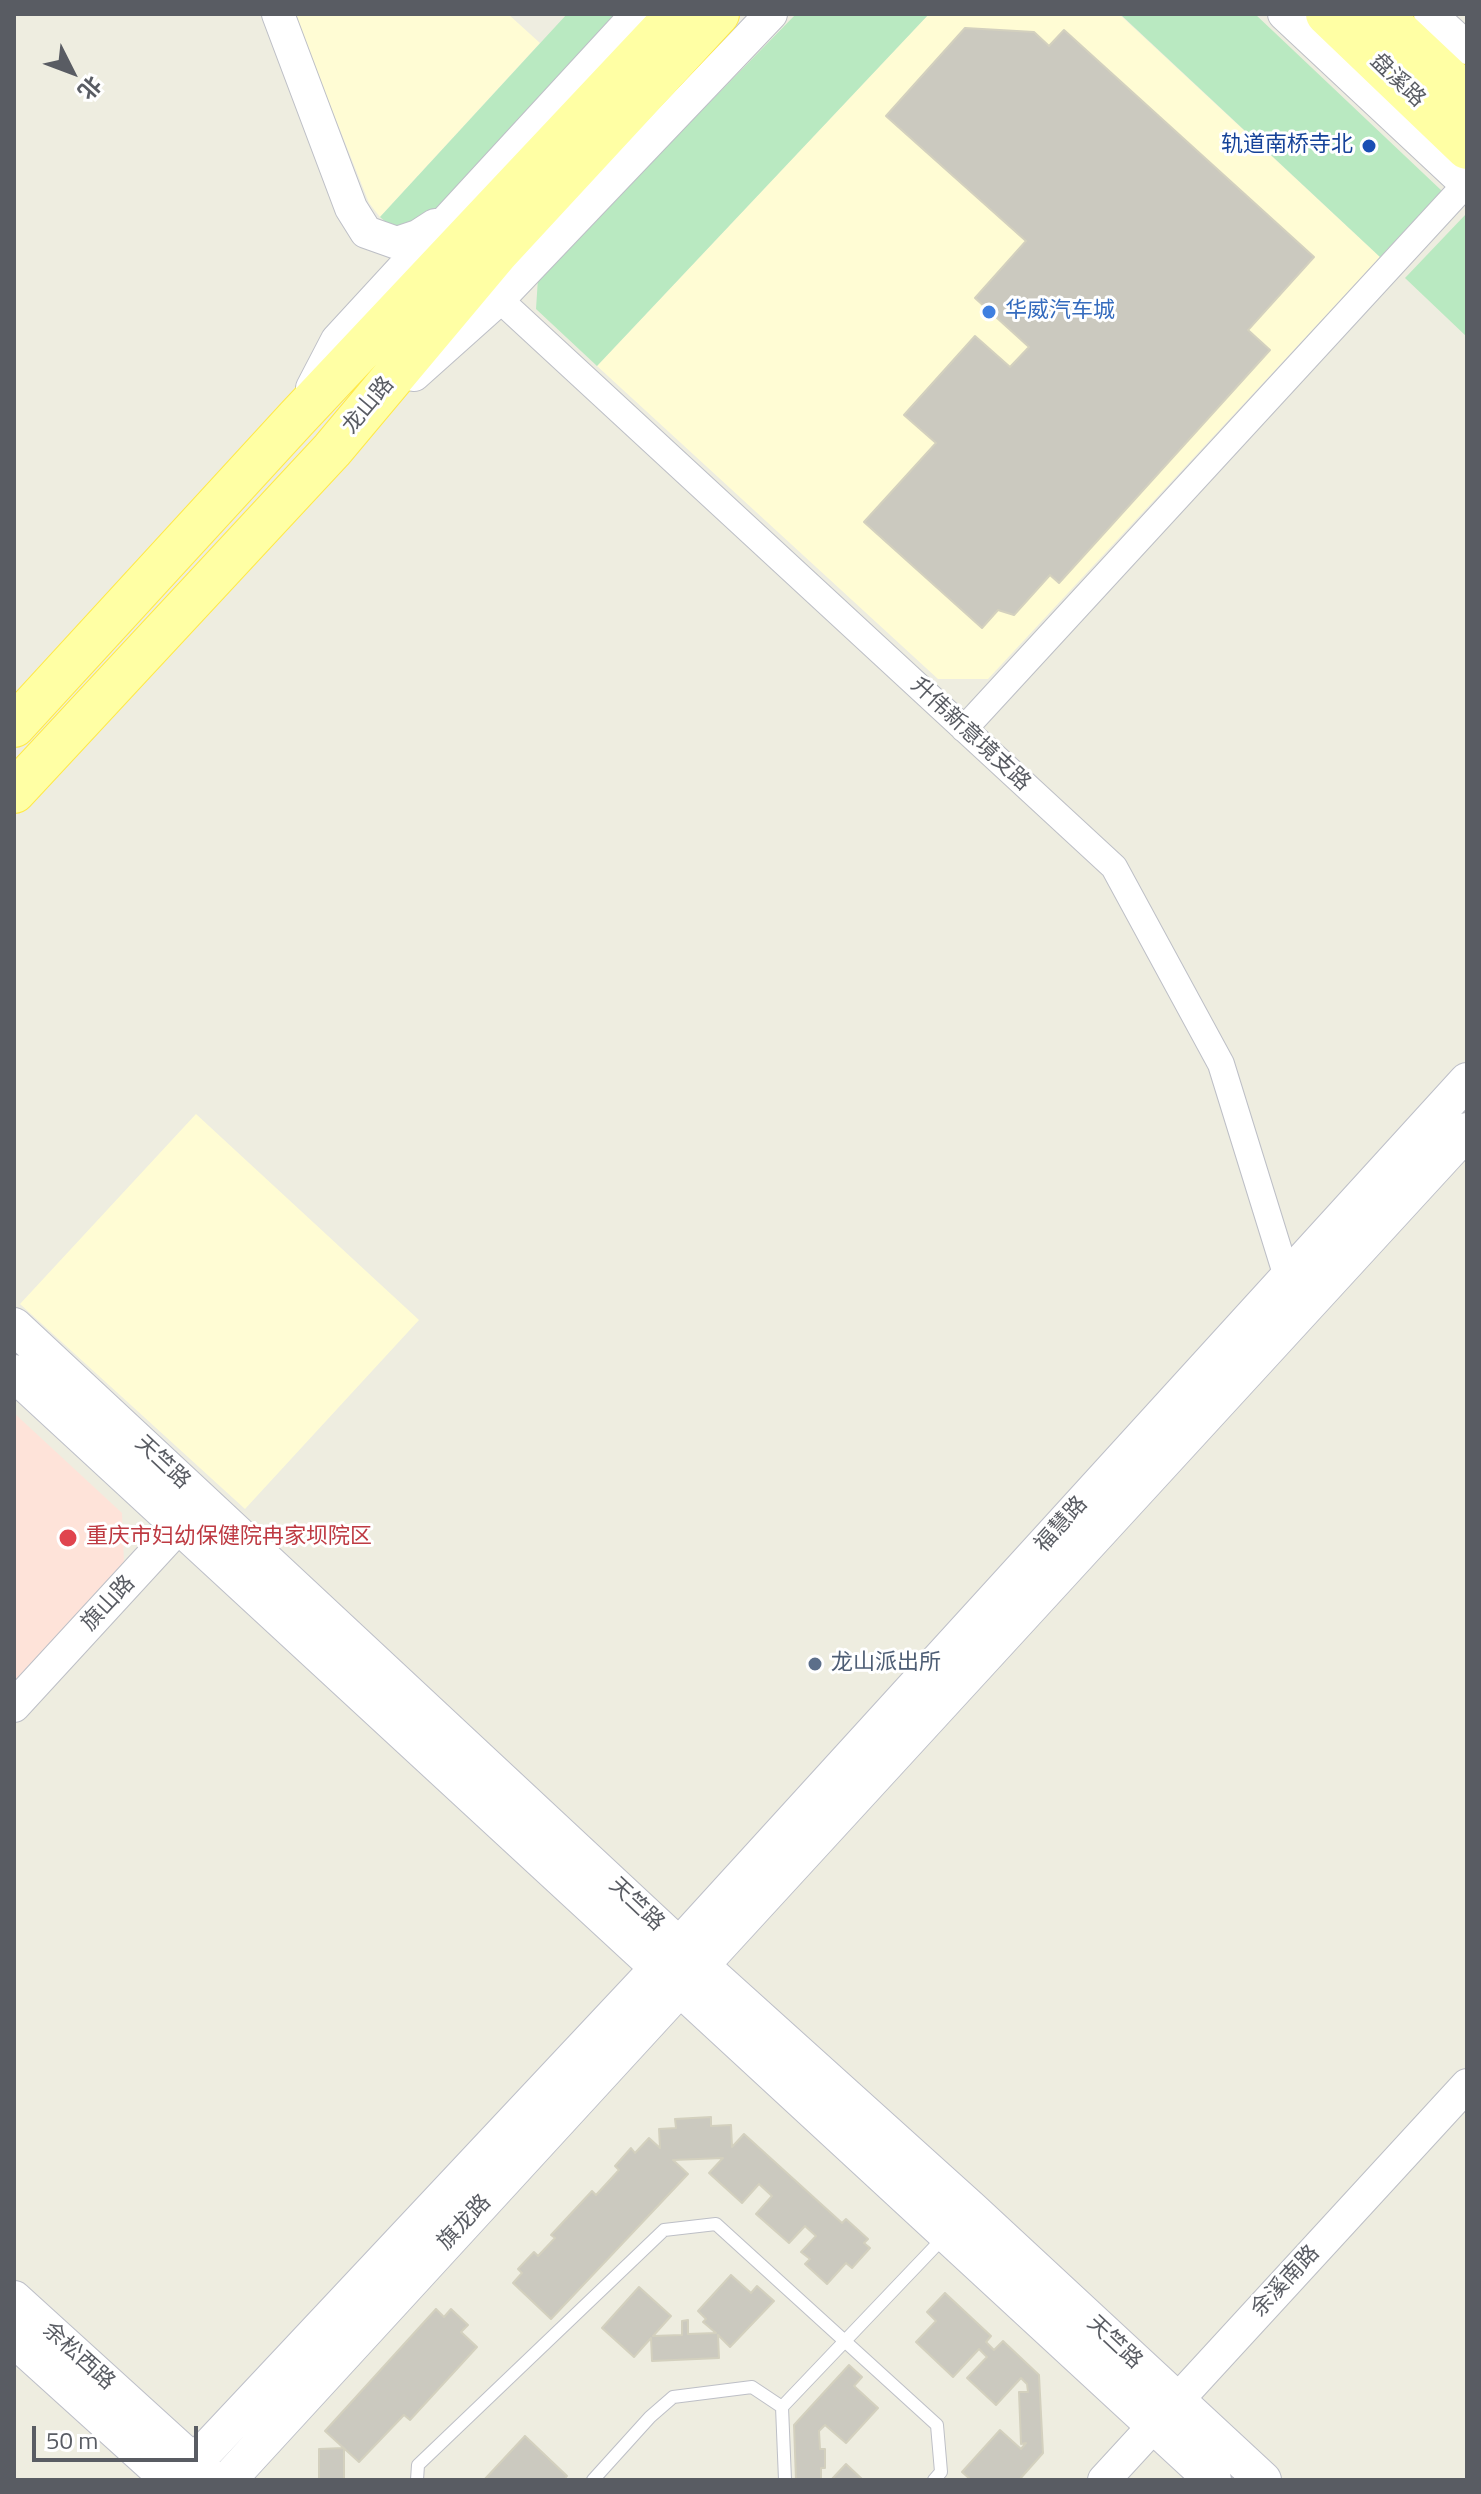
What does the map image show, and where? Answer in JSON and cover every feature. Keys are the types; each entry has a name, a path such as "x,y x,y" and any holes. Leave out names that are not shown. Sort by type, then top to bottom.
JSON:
{"main road":[{"name":"龙山路","path":"14,726 297,418 677,14"},
{"name":"龙山路","path":"14,792 332,450 497,253 718,14"},
{"name":"盘溪路","path":"1327,14 1467,172"},
{"name":"盘溪路","path":"1380,14 1467,96"},
{"name":"福慧路","path":"680,1967 1287,1277 1467,1081"},
{"name":"福慧路","path":"680,1967 1467,1131"},
{"name":"天竺路","path":"14,1326 192,1513 680,1967 1165,2414 1263,2480"},
{"name":"天竺路","path":"14,1373 192,1513"},
{"path":"189,2476 680,1967"},
{"name":"旗龙路","path":"228,2480 680,1967"},
{"name":"余松西路","path":"14,2299 189,2476"},
{"name":"余松西路","path":"14,2339 189,2476"},
{"name":"天竺路","path":"1165,2414 1213,2480"}],"street":[{"path":"278,14 351,208 366,232 397,243 418,236 454,213"},
{"path":"297,418 337,340 637,14"},
{"path":"332,450 499,299 771,14"},
{"path":"964,729 1467,172 1284,14"},
{"path":"1430,14 1467,48"},
{"name":"升伟新意境支路","path":"499,299 1114,867 1221,1064 1287,1277"},
{"name":"旗山路","path":"14,1706 192,1513"},
{"name":"余溪南路","path":"1104,2480 1467,2085"}],"lane":[{"path":"785,2480 782,2407 959,2221"},
{"path":"417,2480 418,2465 664,2230 716,2224 937,2425 941,2472 934,2480"},
{"path":"593,2480 650,2417 673,2397 752,2387 782,2407"}],"shaded area":[{"path":"294,14 508,14 540,43 380,217 369,203"},
{"name":"华威汽车城","path":"929,14 1119,14 1380,257 988,679 938,679 597,366"},
{"path":"196,1114 419,1320 245,1509 20,1304"},
{"name":"重庆市妇幼保健院冉家坝院区","path":"14,1413 122,1513 124,1563 14,1683"}],"green space":[{"path":"567,14 619,14 440,208 403,229 389,225 380,217"},
{"path":"796,14 929,14 597,366 536,309 538,278"},
{"path":"1120,14 1255,14 1442,191 1380,257"},
{"path":"1467,215 1467,337 1405,278"}],"building":[{"path":"965,28 1034,32 1049,46 1064,30 1314,257 1248,330 1270,350 1059,583 1050,575 1014,615 998,610 982,628 864,522 936,443 904,415 975,336 1010,367 1029,347 975,298 1026,241 886,116"},
{"path":"711,2117 711,2126 731,2125 732,2147 744,2134 842,2223 846,2219 868,2239 864,2243 870,2248 852,2268 846,2263 827,2284 805,2264 810,2259 801,2252 816,2236 805,2226 789,2243 756,2214 772,2196 759,2184 742,2203 709,2173 723,2158 673,2160 688,2174 551,2319 513,2283 522,2273 518,2269 534,2252 538,2256 555,2238 551,2235 592,2191 596,2195 619,2170 615,2166 631,2148 635,2153 649,2138 660,2148 659,2129 676,2128 675,2119"},
{"path":"731,2275 751,2293 757,2286 774,2301 730,2347 718,2335 719,2358 652,2361 651,2338 634,2357 602,2328 639,2287 671,2316 653,2336 682,2335 682,2321 688,2320 688,2334 716,2333 703,2322 706,2319 698,2311"},
{"path":"945,2293 991,2336 986,2342 994,2350 1003,2341 1039,2375 1043,2453 1019,2480 971,2480 962,2472 1000,2430 1021,2449 1026,2443 1021,2444 1019,2392 1028,2392 1027,2384 1021,2378 996,2405 967,2378 987,2357 979,2349 953,2377 916,2342 936,2321 927,2312"},
{"path":"436,2309 444,2317 451,2309 468,2325 461,2332 477,2347 410,2420 404,2415 359,2462 325,2431"},
{"path":"849,2365 862,2377 854,2386 878,2408 846,2443 825,2425 819,2431 820,2449 825,2449 825,2468 821,2468 821,2480 796,2480 794,2425"},
{"path":"525,2436 567,2476 564,2480 484,2480"},
{"path":"344,2448 344,2480 319,2480 319,2449"},
{"path":"846,2464 863,2480 831,2480"}],"place":[{"name":"轨道南桥寺北","path":"1369,146"},
{"name":"华威汽车城","path":"989,312"},
{"name":"重庆市妇幼保健院冉家坝院区","path":"68,1538"},
{"name":"龙山派出所","path":"815,1664"}]}
